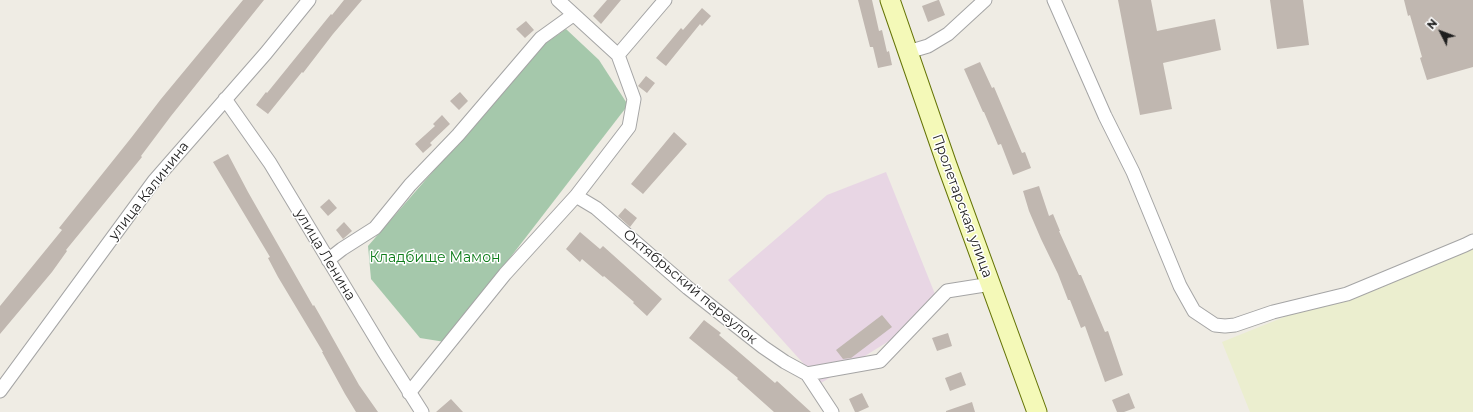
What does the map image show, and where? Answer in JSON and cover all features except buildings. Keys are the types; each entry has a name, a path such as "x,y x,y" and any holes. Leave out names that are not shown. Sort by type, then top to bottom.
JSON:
{"street":[{"name":"улица Калинина","path":"0,391 154,181 266,53 309,0"},
{"path":"409,393 505,274 576,196 629,128 634,99 618,55 558,0"},
{"path":"618,55 664,0"},
{"name":"Пролетарская улица","path":"890,0 947,166 1037,412"},
{"path":"908,52 928,46 948,34 986,0"},
{"path":"1054,0 1105,116 1133,172 1180,286 1194,311 1215,325 1235,325 1273,312 1347,294 1473,241"},
{"path":"328,260 342,249 375,228 410,186 458,135 541,38 573,15"},
{"name":"улица Ленина","path":"225,99 270,164 422,412"},
{"name":"Октябрьский переулок","path":"576,196 596,208 688,288 763,347 785,362 807,374 832,412"},
{"path":"807,374 880,361 947,291 991,284"}],"shaded area":[{"path":"886,172 941,309 821,383 728,280 827,195"}],"green space":[{"name":"Кладбище Мамон","path":"566,29 599,60 628,105 445,342 420,338 371,279 368,246 543,45"},
{"path":"1473,241 1473,412 1250,412 1222,342"}]}
